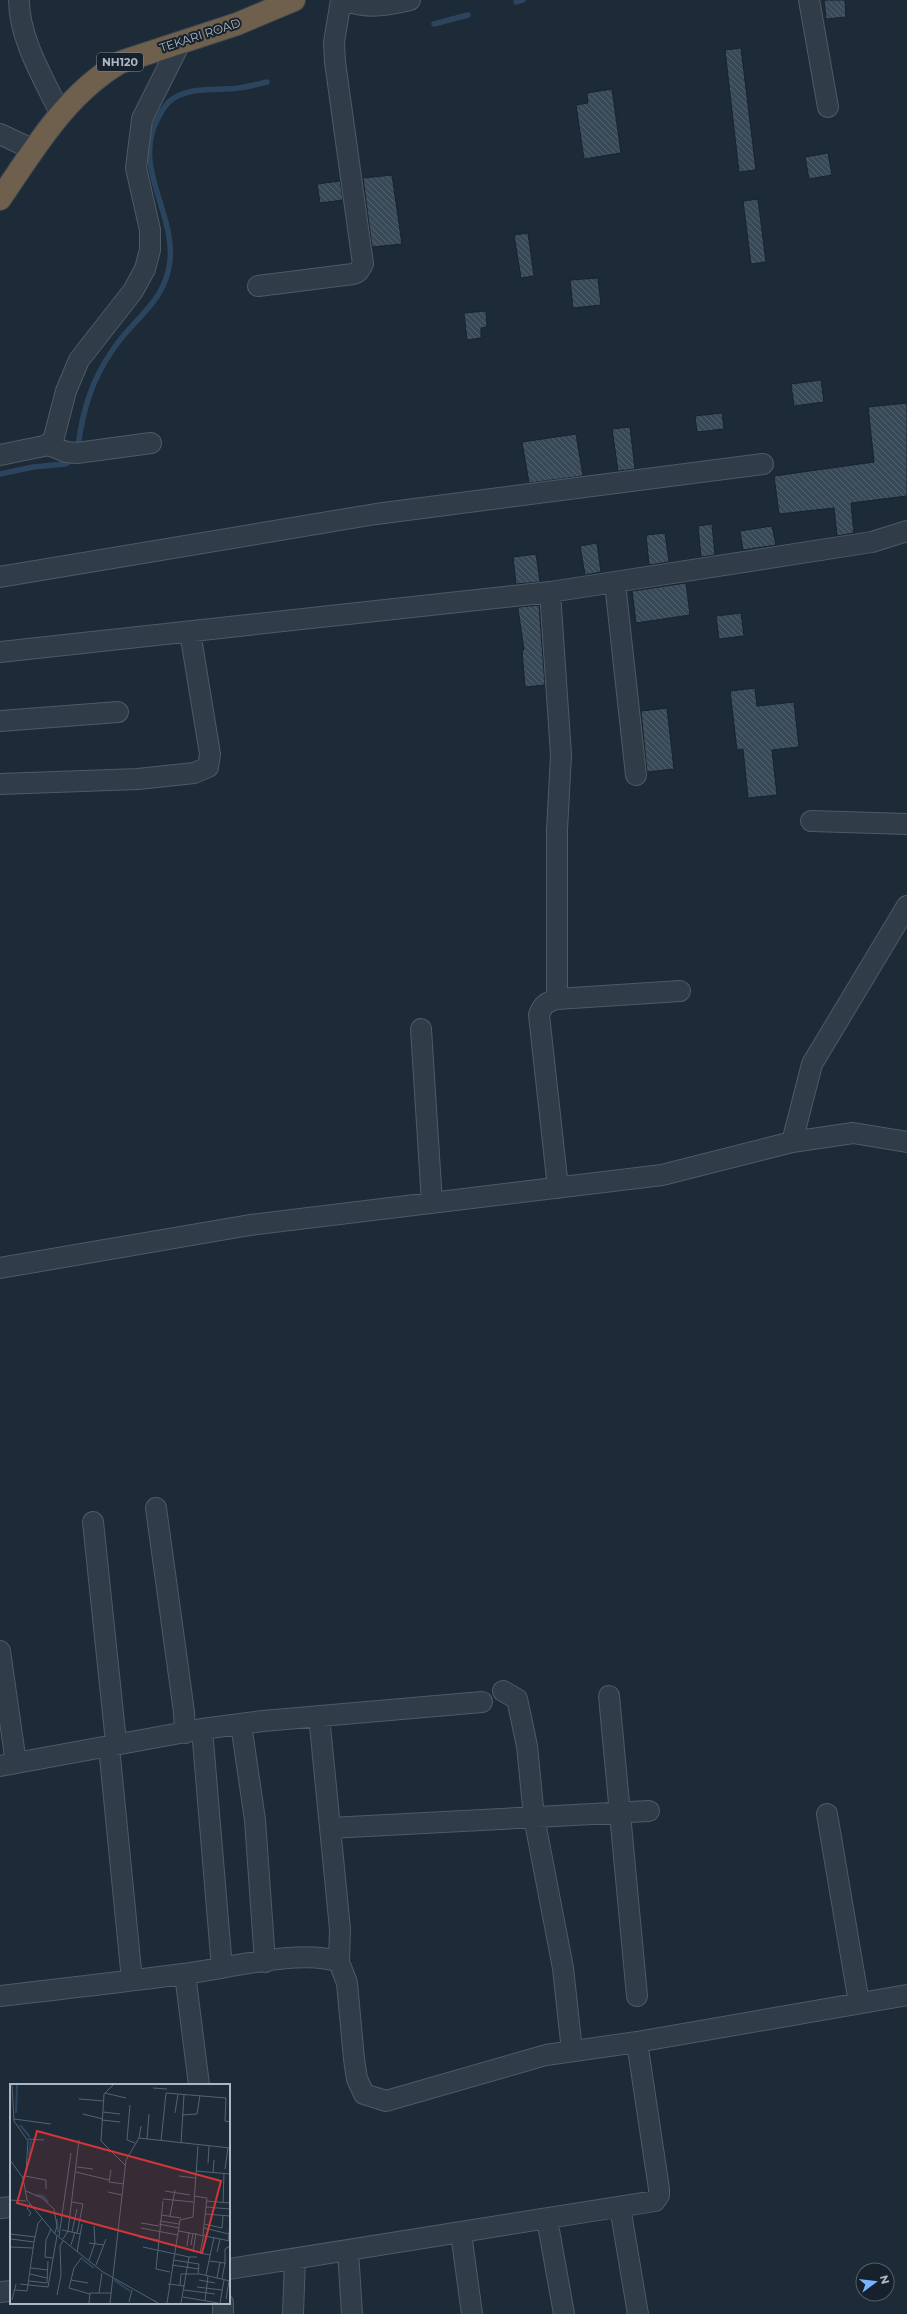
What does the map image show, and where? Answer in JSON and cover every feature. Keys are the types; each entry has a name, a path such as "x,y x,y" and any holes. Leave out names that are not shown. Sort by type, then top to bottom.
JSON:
{"highway":[{"name":"TEKARI ROAD","path":"0,199 60,113 88,85 121,62 237,24 294,0"}],"street":[{"path":"19,0 22,22 28,44 60,113"},
{"path":"258,286 353,274 358,272 363,264 335,62 334,42 342,0 361,6 383,6 410,0"},
{"path":"809,0 828,107"},
{"path":"49,445 56,437 66,391 79,360 133,291 145,269 150,250 150,230 136,168 142,119 180,43"},
{"path":"0,134 34,150"},
{"path":"0,455 49,445 66,452 78,453 151,443"},
{"path":"0,577 376,514 763,464"},
{"path":"0,652 550,592 785,556 808,550 872,542 907,531"},
{"path":"616,583 636,775"},
{"path":"550,592 561,755 557,830 557,999"},
{"path":"0,784 138,779 194,773 208,767 210,754 190,632"},
{"path":"0,721 118,712"},
{"path":"811,820 907,824"},
{"path":"792,1142 812,1064 859,982 907,906"},
{"path":"558,1188 539,1015 544,1004 557,999 680,991"},
{"path":"421,1028 432,1203"},
{"path":"0,1268 250,1225 662,1175 792,1142 853,1133 907,1142"},
{"path":"156,1508 184,1712 194,1731 222,1968"},
{"path":"93,1522 116,1742 109,1747"},
{"path":"0,1651 8,1764 241,1724 482,1702"},
{"path":"503,1690 517,1699 527,1746 534,1817 563,1968 572,2052"},
{"path":"609,1696 637,1996"},
{"path":"319,1716 340,1929 339,1962 348,1983 358,2079 364,2094 386,2101 546,2055 637,2042 907,1995"},
{"path":"241,1724 255,1820 265,1962"},
{"path":"109,1747 132,1980"},
{"path":"330,1828 649,1811"},
{"path":"827,1814 859,2003"},
{"path":"0,1996 185,1974 314,1956 325,1957 339,1962"},
{"path":"185,1974 199,2084"},
{"path":"230,2269 651,2203 658,2199 659,2195 637,2042"},
{"path":"0,2208 10,2206"},
{"path":"620,2207 638,2314"},
{"path":"547,2219 564,2314"},
{"path":"461,2232 472,2314"},
{"path":"348,2250 352,2314"},
{"path":"294,2314 295,2259"},
{"path":"0,2292 10,2291"}],"building":[{"path":"824,0 845,0 846,17 826,19"},
{"path":"741,48 756,170 739,172 725,50"},
{"path":"612,89 621,153 584,159 576,105 588,103 587,93"},
{"path":"828,153 832,175 809,179 805,157"},
{"path":"392,175 402,244 372,247 363,178"},
{"path":"340,181 343,200 320,203 317,184"},
{"path":"758,199 766,262 751,264 743,201"},
{"path":"528,233 534,276 521,278 514,235"},
{"path":"598,278 601,305 573,308 570,280"},
{"path":"486,311 487,327 481,328 481,338 467,340 464,313"},
{"path":"821,380 824,402 794,406 791,384"},
{"path":"907,403 907,496 851,503 854,533 837,536 834,508 779,514 774,476 874,462 868,407"},
{"path":"722,413 724,429 697,432 695,416"},
{"path":"630,427 635,469 618,471 612,429"},
{"path":"576,434 583,476 529,483 522,442"},
{"path":"712,524 715,555 701,557 698,526"},
{"path":"772,526 776,545 743,550 740,531"},
{"path":"665,533 669,562 649,565 646,535"},
{"path":"597,543 601,572 585,575 580,546"},
{"path":"536,554 540,582 516,584 513,557"},
{"path":"686,583 690,615 636,623 632,591"},
{"path":"539,605 545,685 525,687 522,650 524,650 518,609 519,607"},
{"path":"741,613 744,636 719,639 716,616"},
{"path":"755,688 757,706 794,702 799,747 772,750 777,795 748,798 743,749 737,750 730,691"},
{"path":"667,708 674,769 647,772 641,711"}],"waterway":[{"path":"516,2 523,0"},
{"path":"434,24 468,15"},
{"path":"78,446 86,407 94,383 100,371 122,337 156,299 167,276 170,261 170,243 167,225 152,173 150,155 151,138 158,118 164,107 170,101 185,93 202,90 242,88 267,82"},
{"path":"0,474 33,467 65,464 74,459"}]}
